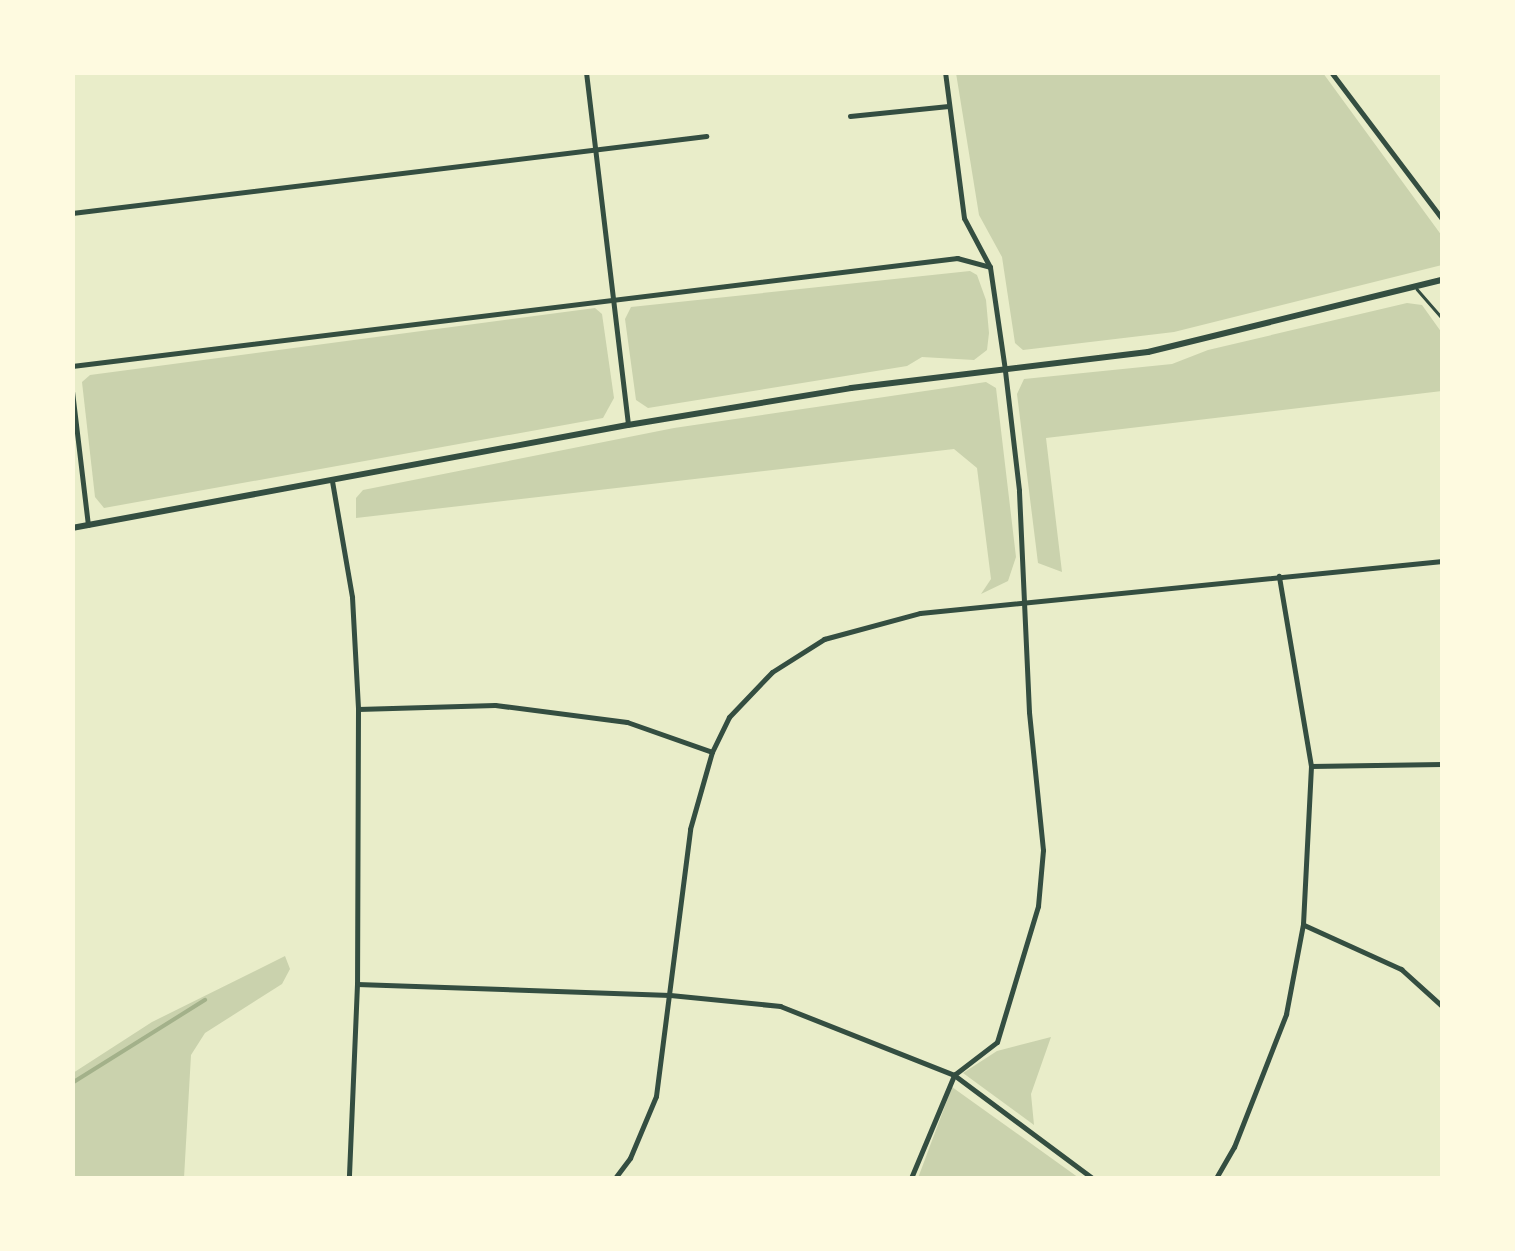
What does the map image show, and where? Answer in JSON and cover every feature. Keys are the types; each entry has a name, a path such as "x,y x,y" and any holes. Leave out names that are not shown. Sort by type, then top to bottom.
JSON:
{"street":[{"path":"586,72 628,424"},
{"path":"911,1178 954,1075 998,1042 1038,906 1043,850 1028,712 1019,490 1005,370 990,267 964,218 945,72"},
{"path":"1332,72 1442,219"},
{"path":"850,116 948,106"},
{"path":"72,213 706,136"},
{"path":"72,366 957,258 990,267"},
{"path":"72,528 628,424 851,388 1196,343 1442,280"},
{"path":"72,391 88,525"},
{"path":"332,481 352,596 358,709 356,984 349,1178"},
{"path":"616,1178 630,1158 656,1096 690,828 712,752 729,717 772,672 824,639 920,612 1442,560"},
{"path":"1216,1178 1234,1147 1286,1014 1303,924 1311,766 1278,576"},
{"path":"358,709 495,705 627,722 712,752"},
{"path":"1311,766 1442,764"},
{"path":"1303,924 1400,969 1442,1006"},
{"path":"356,984 670,995 780,1006 954,1075 1092,1178"}],"lane":[{"path":"1416,288 1442,318"}],"green space":[{"path":"956,73 1323,73 1442,236 1442,265 1174,332 1023,350 1015,343 1002,257 979,215"},
{"path":"970,271 977,275 986,300 989,333 987,350 974,360 922,357 907,366 648,408 636,400 625,319 631,307"},
{"path":"1407,303 1422,305 1442,333 1442,391 1046,438 1062,572 1038,563 1017,394 1024,379 1172,364 1208,350"},
{"path":"595,308 602,314 614,398 603,418 104,508 95,497 82,382 90,375"},
{"path":"986,382 996,388 1016,557 1008,581 981,594 991,579 977,468 954,449 356,518 356,498 363,490 674,428"},
{"path":"285,956 290,969 282,984 205,1033 191,1055 184,1178 73,1178 73,1073 152,1022"},
{"path":"1051,1037 1031,1094 1034,1125 963,1073 997,1051"},
{"path":"952,1087 1079,1178 918,1178"}],"waterway":[{"path":"72,1083 205,1000"}]}
